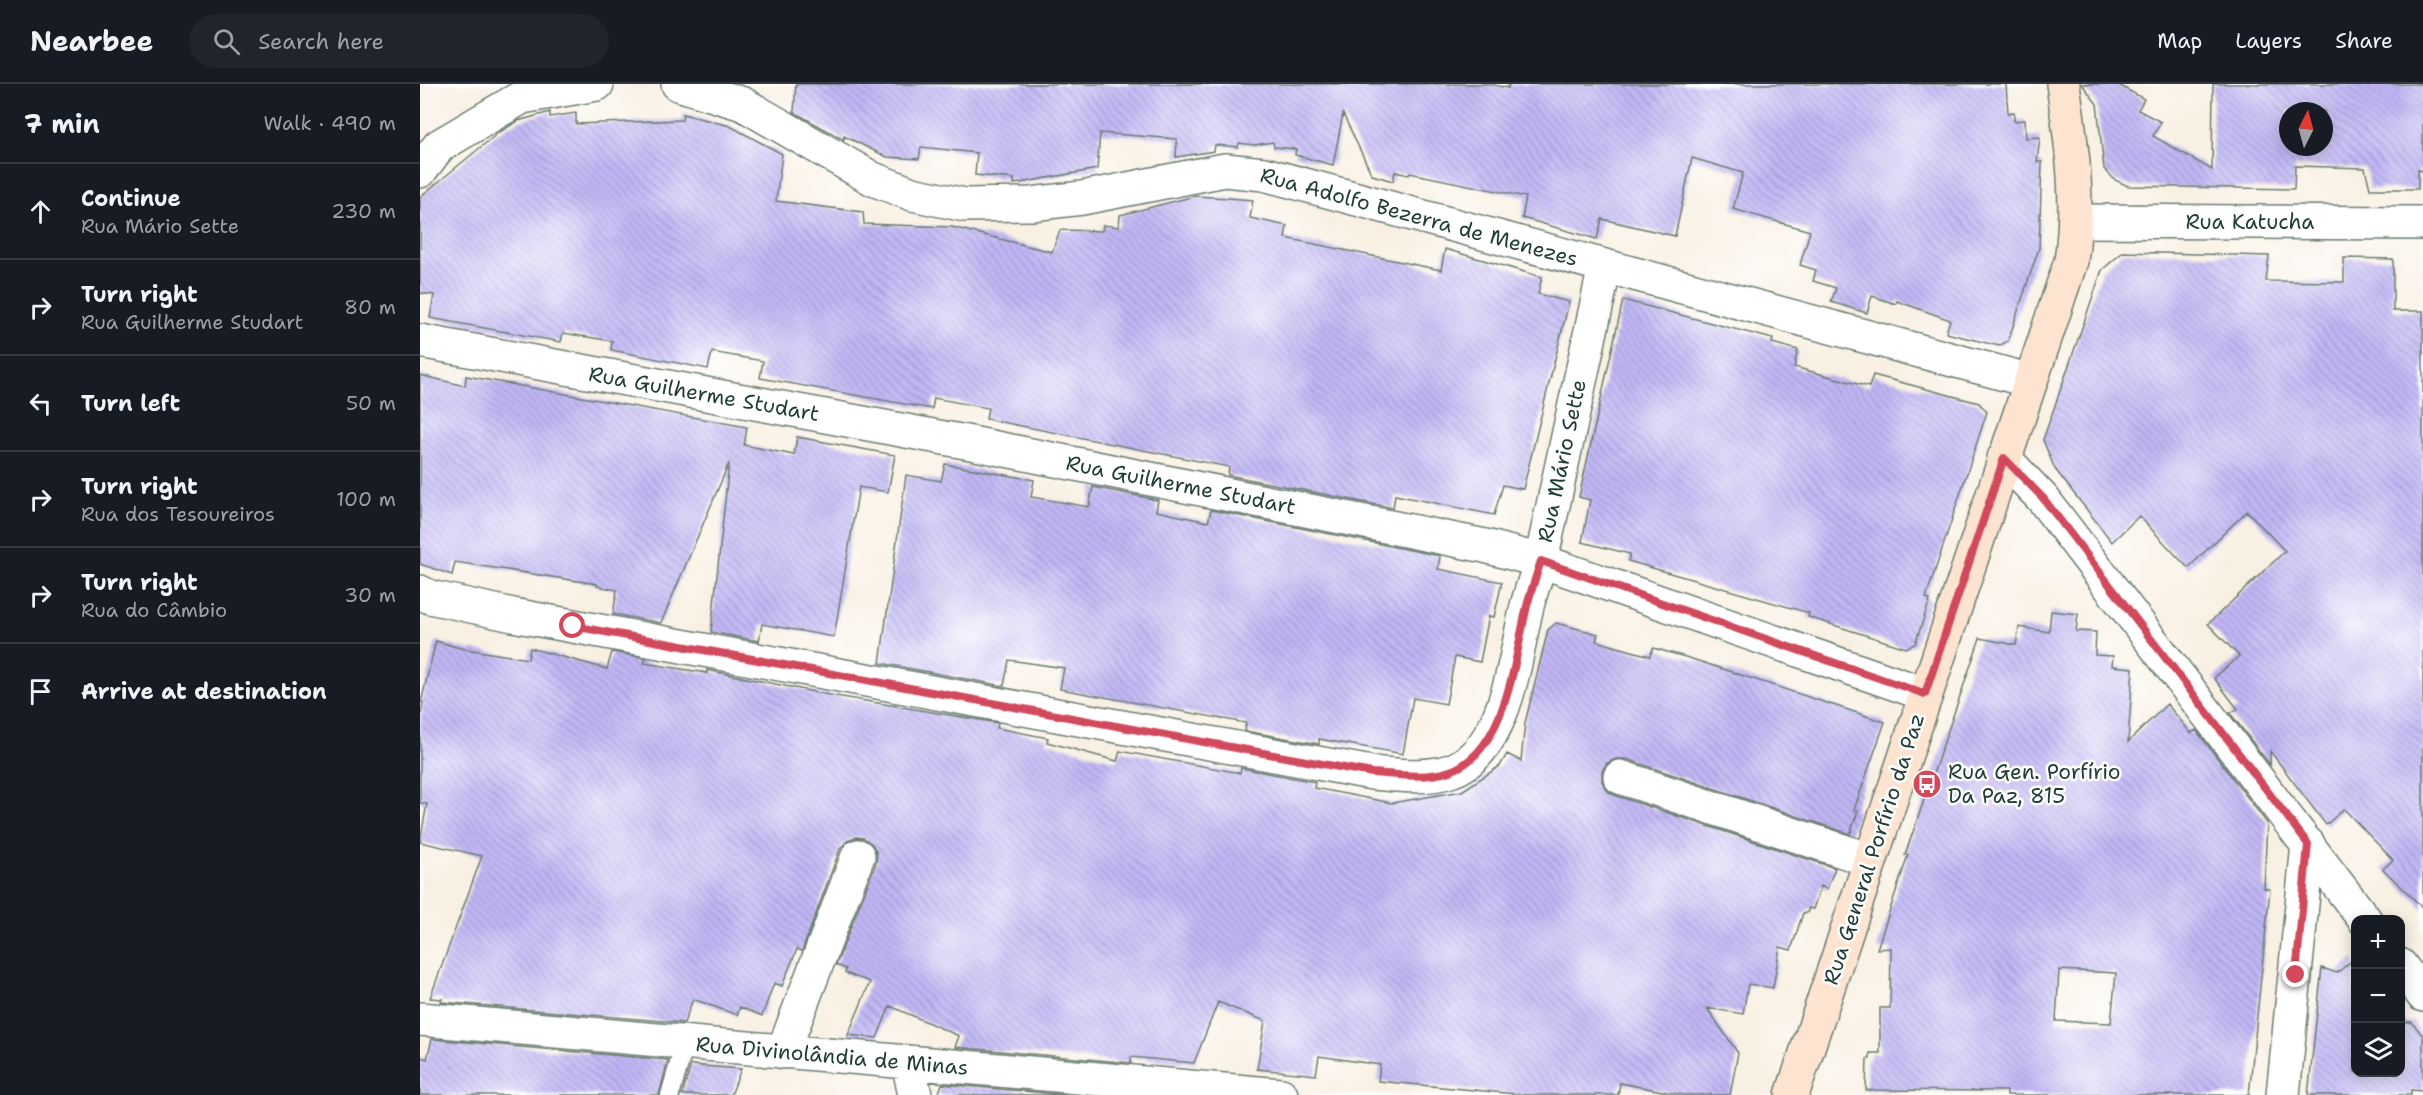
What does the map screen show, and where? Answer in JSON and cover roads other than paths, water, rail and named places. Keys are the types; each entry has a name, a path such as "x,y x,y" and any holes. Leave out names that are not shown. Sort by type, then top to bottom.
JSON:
{"street":[{"path":"420,171 439,146 522,97 597,84"},
{"name":"Rua Adolfo Bezerra de Menezes","path":"678,84 743,104 873,179 912,194 964,205 1031,204 1082,198 1225,170 1264,174 2031,381"},
{"name":"Rua General Porfírio da Paz","path":"1792,1095 2071,261 2077,221 2076,172 2063,84"},
{"name":"Rua Katucha","path":"2077,221 2423,223"},
{"name":"Rua Mário Sette","path":"420,592 430,597 573,626 1372,773 1412,776 1451,771 1473,757 1496,726 1509,688 1528,603 1541,561 1605,266"},
{"name":"Rua Guilherme Studart","path":"420,341 971,443 1485,546 1541,561 1925,694"},
{"path":"2004,458 2043,498 2361,915"},
{"path":"1620,777 1870,861"},
{"path":"2283,1095 2308,844"},
{"path":"783,1052 858,856"},
{"path":"2402,969 2423,995"},
{"name":"Rua Divinolândia de Minas","path":"420,1019 1281,1095"},
{"path":"908,1062 915,1095"}],"lane":[{"path":"670,1095 685,1043"}],"place":[{"name":"Rua Gen. Porfírio Da Paz, 815","path":"1927,784"}]}
